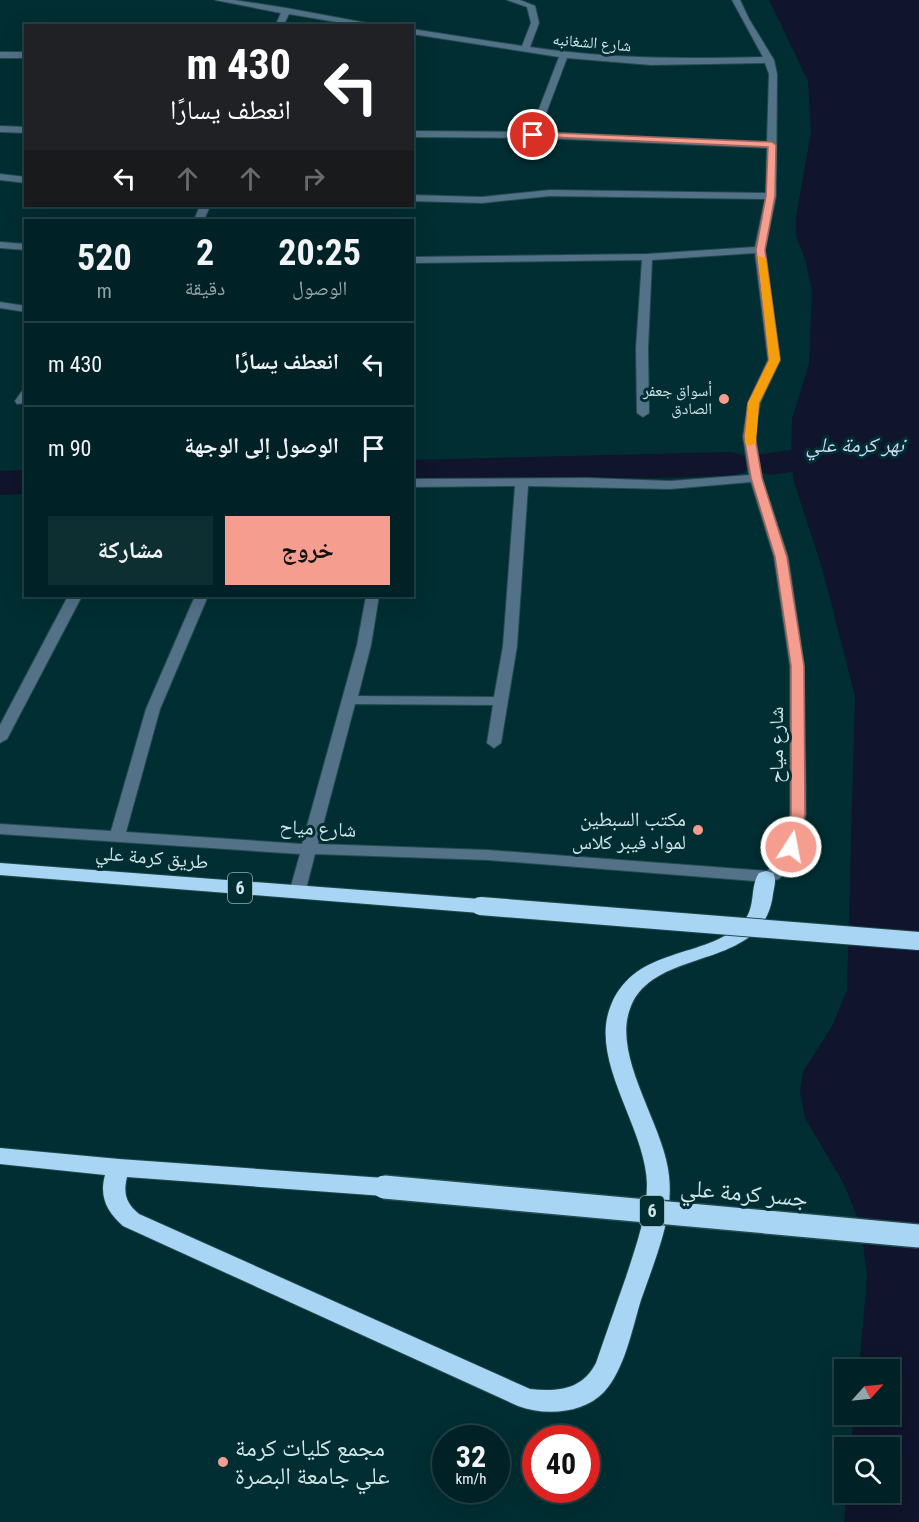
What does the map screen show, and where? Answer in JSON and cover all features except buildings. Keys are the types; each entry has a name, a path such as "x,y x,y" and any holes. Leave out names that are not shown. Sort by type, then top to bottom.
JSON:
{"highway":[{"name":"طريق كرمة علي","path":"0,869 919,941"},
{"path":"119,1168 114,1182 114,1196 119,1210 130,1220 527,1399 562,1402 579,1396 602,1377 608,1364 649,1245 658,1207 659,1184 656,1160 650,1138 622,1069 616,1031 617,1017 622,1003 629,991 654,970 686,956 721,945 748,929 763,908 766,876"},
{"name":"6","path":"0,1156 119,1168"},
{"name":"جسر كرمة علي","path":"119,1168 384,1187 919,1236"}],"street":[{"path":"219,0 367,24"},
{"path":"511,0 531,6 535,23 525,49"},
{"name":"شارع مياح","path":"0,829 309,849 488,855 766,876 773,875 782,867 795,832 798,814 797,666 781,557 756,478 749,437 754,403 774,360 760,250 771,196 773,74 770,60 741,16 736,0"},
{"path":"280,24 286,10"},
{"name":"شارع الشغانبه","path":"414,31 564,55 651,62 770,60"},
{"path":"0,55 24,55"},
{"path":"532,139 564,55"},
{"path":"0,122 24,123"},
{"path":"0,129 24,130"},
{"path":"414,134 772,147"},
{"path":"414,141 532,139"},
{"path":"0,177 24,180"},
{"path":"414,198 482,200 550,193 771,196"},
{"path":"0,245 24,247"},
{"path":"414,260 647,257 760,250"},
{"path":"643,413 642,348 647,257"},
{"path":"0,305 24,309"},
{"path":"414,483 670,485 756,478"},
{"path":"494,743 510,646 522,483"},
{"path":"0,739 74,597"},
{"path":"117,838 153,709 201,597"},
{"path":"297,892 364,645 372,597"},
{"path":"349,700 501,701"}],"water":[{"name":"نهر كرمة علي","path":"769,0 919,0 919,1522 844,1522 846,1503 900,1503 900,1437 852,1437 853,1425 900,1425 900,1359 860,1359 867,1277 861,1227 844,1184 805,1118 800,1091 803,1072 832,1026 847,990 855,696 822,568 794,482 791,462 792,419 809,364 812,290 805,259 796,236 796,217 811,132 808,81"}],"waterway":[{"path":"770,463 791,462"},
{"path":"414,472 731,464"},
{"path":"0,483 24,482"}],"slow traffic":[{"path":"750,443 754,403 774,360 761,258"}],"place":[{"name":"أسواق جعفر الصادق","path":"724,399"},
{"name":"مكتب السبطين لمواد فيبر كلاس","path":"698,830"},
{"name":"مجمع كليات كرمة علي جامعة البصرة","path":"223,1462"}],"route":[{"path":"533,135 772,145 771,196 760,250 774,360 754,403 749,437 756,478 781,557 797,666 798,814 791,847"}]}
